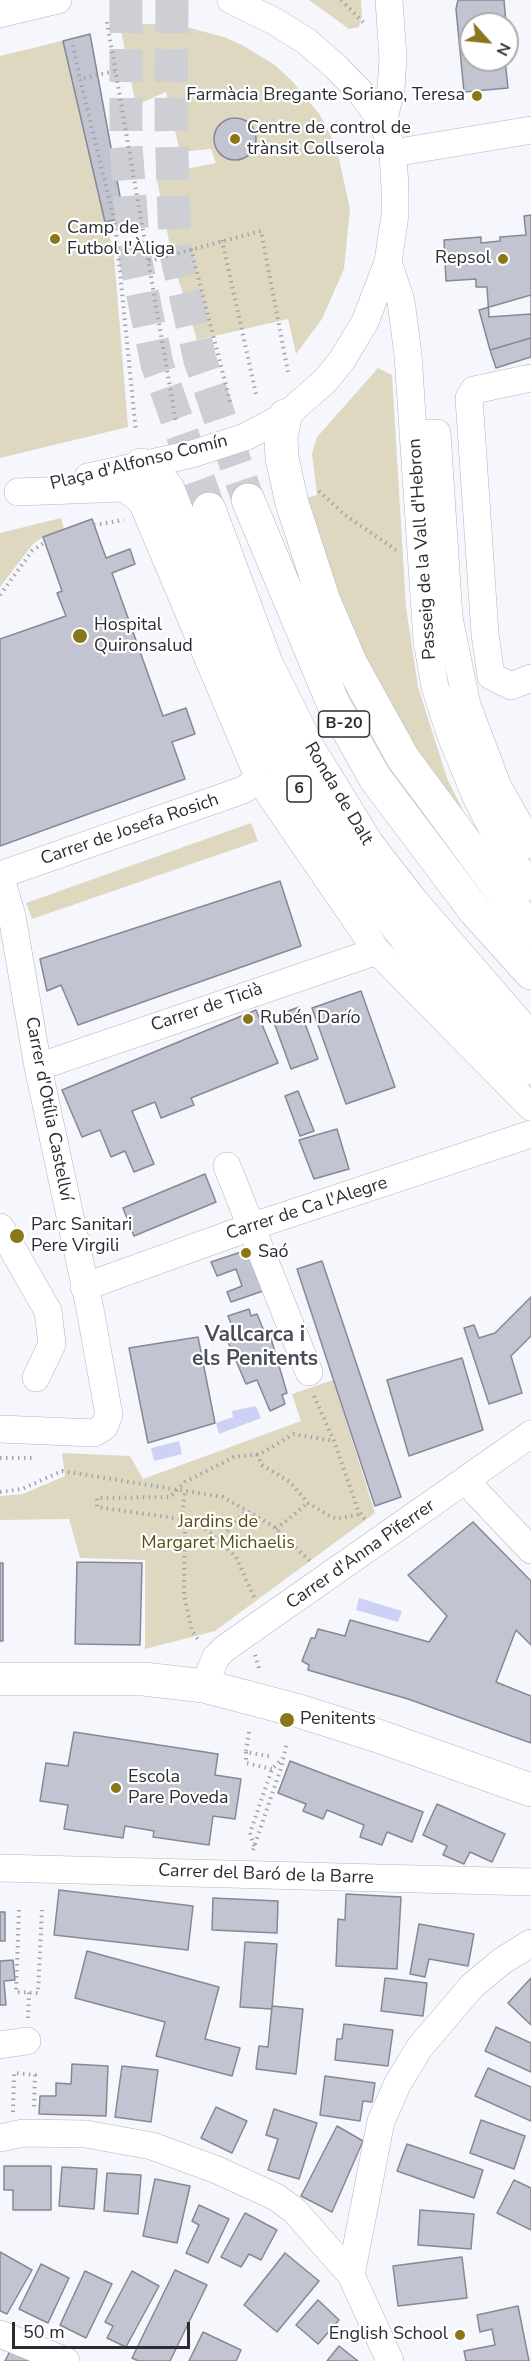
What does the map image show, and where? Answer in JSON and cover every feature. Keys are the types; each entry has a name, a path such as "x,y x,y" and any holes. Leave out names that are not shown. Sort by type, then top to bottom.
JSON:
{"main road":[{"path":"285,416 281,438 282,458 292,503 324,600 351,664 403,758 531,931"},
{"name":"6","path":"141,465 160,479 168,489 255,714 337,851 408,940 517,1057 531,1068"},
{"name":"B-20","path":"248,500 333,703 375,778 475,911 531,973"},
{"name":"Ronda de Dalt","path":"209,509 266,663 316,762 367,844 396,882 531,1040"},
{"path":"0,1678 144,1680 204,1686 378,1736 531,1790"}],"street":[{"path":"0,14 58,0"},
{"name":"Plaça d'Alfonso Comín","path":"9,495 192,454 245,437 285,416 325,381 342,360 365,322 388,262 395,215 393,153 383,123 336,67 306,41 274,21 231,0"},
{"path":"383,123 391,89 393,58 389,0"},
{"path":"393,153 531,130"},
{"name":"Passeig de la Vall d'Hebron","path":"388,262 401,301 414,434 427,641 435,687 451,736 477,799 531,887"},
{"path":"531,378 474,390 469,398 485,634 491,676 511,686 531,678"},
{"path":"414,434 437,433 449,618 467,705 498,788 531,845"},
{"path":"9,495 125,488 142,502 259,779 377,951 531,1107"},
{"name":"Carrer de Josefa Rosich","path":"0,875 243,790 259,779"},
{"name":"Carrer d'Otília Castellví","path":"0,875 12,916 38,1067 109,1415 100,1431 0,1430"},
{"name":"Carrer de Ticià","path":"38,1067 377,951"},
{"name":"Carrer de Ca l'Alegre","path":"84,1287 250,1227 531,1134"},
{"path":"227,1166 310,1381"},
{"path":"0,1227 48,1311 52,1344 36,1378"},
{"name":"Carrer d'Anna Piferrer","path":"204,1686 216,1657 224,1649 531,1434"},
{"path":"468,1480 476,1492 531,1550"},
{"name":"Carrer del Baró de la Barre","path":"0,1868 531,1882"},
{"path":"351,2275 381,2121 398,2083 420,2047 465,1993 502,1961 531,1943"},
{"path":"0,2045 27,2041"},
{"path":"6,2130 23,2133 86,2134 152,2146 217,2170 276,2197 295,2211 351,2275 390,2361"},
{"path":"0,2334 66,2361"}],"path":[{"path":"341,0 368,26"},
{"name":"Plaça d'Alfonso Comín","path":"106,22 177,422"},
{"path":"73,45 113,215"},
{"path":"80,79 115,71"},
{"path":"115,223 136,432"},
{"path":"149,261 261,231 288,372"},
{"path":"222,240 256,394"},
{"name":"Plaça d'Alfonso Comín","path":"191,249 231,405"},
{"path":"315,486 345,515 398,551"},
{"path":"94,525 128,520"},
{"path":"0,595 32,551 45,542"},
{"path":"310,1381 358,1510"},
{"path":"255,1598 239,1562 202,1525 183,1519 97,1507 97,1498 170,1497 184,1482 234,1458 257,1454 294,1434 334,1441"},
{"path":"257,1454 262,1465 290,1482 308,1503 338,1519 361,1514"},
{"path":"0,1492 22,1489 62,1471 223,1497 276,1529 316,1569"},
{"path":"185,1492 184,1595 192,1631"},
{"path":"276,1529 308,1503"},
{"path":"219,1540 247,1510"},
{"path":"253,1649 262,1677"},
{"path":"249,1732 246,1763 272,1769"},
{"path":"252,1854 287,1742"},
{"path":"246,1752 273,1757"},
{"path":"254,1846 250,1833 272,1769 283,1758"},
{"path":"18,1912 16,1992 38,1992 42,1910"},
{"path":"6,2130 14,2073 35,2075 34,2110"}],"green space":[{"path":"309,0 361,0 362,17 359,27 349,29"},
{"path":"175,24 224,37 242,45 275,65 293,82 320,115 330,134 338,154 350,209 344,269 322,319 296,354 288,319 197,340 173,262 156,175 216,163 211,149 180,152 166,92 136,105 120,26"},
{"name":"Camp de Futbol l'Àliga","path":"90,34 124,218 106,222 114,255 128,427 0,458 0,56"},
{"path":"378,368 392,375 406,607 418,687 447,778 480,845 434,787 343,615 306,498 317,495 312,454 317,437"},
{"path":"61,518 64,529 43,537 33,544 0,587 0,533"},
{"path":"251,823 258,841 32,919 26,903"},
{"name":"Jardins de Margaret Michaelis","path":"333,1380 375,1513 215,1631 145,1649 145,1560 80,1558 69,1519 0,1520 0,1496 23,1494 65,1476 62,1453 130,1456 143,1479 301,1421 292,1394"}],"water":[{"path":"256,1406 261,1418 219,1434 216,1423 233,1417 232,1411"},
{"path":"179,1441 182,1454 154,1461 151,1448"},
{"path":"359,1598 402,1611 398,1622 356,1610"}],"building":[{"path":"458,0 504,0 505,12 459,12 459,40 456,9"},
{"path":"90,34 124,218 105,222 63,41"},
{"path":"462,72 506,72 508,88 464,92"},
{"name":"Centre de control de trànsit Collserola","path":"235,118 243,119 250,124 255,131 255,147 250,154 243,159 235,160 227,159 220,154 215,147 214,139 215,131 220,124 227,119"},
{"path":"531,215 531,314 489,317 487,287 476,287 476,279 446,281 444,240 481,237 481,243 500,241 500,237 526,235 524,216"},
{"path":"531,295 531,338 490,350 479,310"},
{"path":"531,338 531,357 496,368 490,350"},
{"name":"Hospital Quironsalud","path":"92,519 106,558 130,549 135,564 112,573 163,716 186,708 195,734 172,742 185,779 0,846 0,639 66,616 57,593 62,591 43,537"},
{"path":"280,881 301,946 78,1025 61,985 47,991 40,959"},
{"path":"361,991 395,1087 346,1104 312,1008"},
{"path":"299,1007 318,1059 291,1069 272,1017"},
{"path":"256,1010 278,1063 191,1098 194,1105 161,1118 155,1102 132,1111 154,1164 134,1172 125,1151 111,1157 100,1130 82,1137 62,1090"},
{"path":"298,1091 314,1131 300,1136 285,1096"},
{"path":"337,1129 349,1169 314,1179 299,1140"},
{"path":"205,1174 216,1202 134,1236 123,1208"},
{"path":"247,1250 263,1291 231,1302 227,1292 242,1286 236,1269 217,1276 211,1262"},
{"path":"322,1261 401,1497 375,1506 297,1269"},
{"path":"531,1297 531,1336 511,1356 522,1393 489,1404 464,1328 474,1325 479,1338 495,1333"},
{"path":"249,1309 251,1316 257,1314 266,1336 270,1335 287,1393 282,1395 285,1404 270,1411 257,1380 246,1384 226,1337 235,1334 228,1316"},
{"path":"198,1337 215,1423 148,1443 129,1348"},
{"path":"462,1358 483,1430 409,1456 387,1380"},
{"path":"473,1522 531,1581 531,1645 516,1630 496,1682 531,1696 531,1743 408,1699 308,1670 309,1665 302,1661 311,1638 315,1638 318,1629 345,1636 350,1620 429,1642 447,1616 408,1575"},
{"path":"77,1562 142,1563 140,1645 75,1644"},
{"path":"0,1563 3,1563 3,1641 0,1641"},
{"path":"74,1732 218,1754 215,1775 241,1779 235,1819 213,1816 209,1845 153,1837 154,1831 125,1826 123,1838 64,1829 68,1805 40,1801 46,1763 68,1766"},
{"path":"290,1761 423,1812 412,1842 387,1832 382,1845 360,1837 364,1825 327,1810 323,1819 303,1811 306,1804 278,1793"},
{"path":"437,1804 505,1834 492,1862 470,1852 464,1864 443,1855 447,1846 423,1835"},
{"path":"59,1890 193,1906 188,1950 54,1935"},
{"path":"346,1894 401,1897 397,1969 336,1966 338,1919 345,1920"},
{"path":"213,1898 278,1901 277,1933 212,1930"},
{"path":"0,1912 5,1912 5,1941 0,1941"},
{"path":"419,1924 474,1934 468,1966 429,1959 425,1977 410,1974"},
{"path":"245,1942 277,1944 272,2009 240,2007"},
{"path":"87,1951 219,1987 205,2039 240,2048 232,2076 156,2056 165,2022 75,1998"},
{"path":"13,1960 15,1980 4,1981 6,2005 0,2005 0,1961"},
{"path":"385,1978 427,1983 423,2016 381,2011"},
{"path":"531,1978 531,2025 508,2003"},
{"path":"272,2006 303,2009 296,2074 256,2069 259,2046 268,2047"},
{"path":"344,2024 393,2030 388,2066 335,2060 337,2039 342,2039"},
{"path":"496,2027 531,2043 531,2072 485,2051"},
{"path":"72,2064 108,2066 106,2116 39,2114 40,2096 56,2096 56,2083 71,2084"},
{"path":"122,2066 158,2070 151,2122 115,2117"},
{"path":"488,2068 531,2087 531,2121 475,2096"},
{"path":"325,2076 375,2083 372,2102 363,2101 360,2121 320,2115"},
{"path":"216,2107 247,2121 232,2153 201,2138"},
{"path":"274,2109 317,2123 299,2179 268,2170 278,2139 266,2135"},
{"path":"481,2120 525,2136 514,2169 470,2153"},
{"path":"337,2126 363,2141 332,2212 301,2196"},
{"path":"407,2144 483,2170 474,2198 397,2171"},
{"path":"4,2166 51,2166 51,2210 13,2210 13,2190 4,2190"},
{"path":"62,2167 97,2169 94,2209 59,2206"},
{"path":"107,2173 141,2175 138,2214 104,2211"},
{"path":"155,2179 190,2186 177,2243 143,2236"},
{"path":"514,2180 531,2188 531,2230 497,2213"},
{"path":"199,2205 229,2219 208,2263 186,2253 199,2225 192,2221"},
{"path":"420,2210 474,2214 471,2249 418,2245"},
{"path":"245,2213 277,2230 261,2260 249,2254 241,2267 221,2257"},
{"path":"0,2252 32,2270 7,2314 0,2311"},
{"path":"285,2253 319,2281 277,2332 244,2305"},
{"path":"462,2257 467,2298 398,2306 393,2266"},
{"path":"41,2264 69,2278 48,2323 19,2309"},
{"path":"175,2270 207,2285 170,2361 138,2361 132,2358"},
{"path":"85,2271 112,2284 86,2338 60,2325"},
{"path":"132,2271 159,2286 126,2347 107,2338 113,2326 105,2322"},
{"path":"318,2300 339,2320 318,2344 296,2325"},
{"path":"518,2306 529,2361 466,2361 464,2351 495,2345 492,2329 480,2332 477,2315"},
{"path":"203,2332 241,2350 236,2361 189,2361"},
{"path":"339,2346 358,2361 327,2361"},
{"path":"10,2351 31,2361 5,2361"}],"tunnel":[{"path":"126,0 126,145 134,252 157,364 209,509"},
{"path":"172,0 171,124 175,249 200,360 248,500"}],"place":[{"name":"Farmàcia Bregante Soriano, Teresa","path":"477,96"},
{"name":"Centre de control de trànsit Collserola","path":"235,139"},
{"name":"Camp de Futbol l'Àliga","path":"55,239"},
{"name":"Repsol","path":"503,259"},
{"name":"Hospital Quironsalud","path":"80,636"},
{"name":"Rubén Darío","path":"248,1019"},
{"name":"Parc Sanitari Pere Virgili","path":"17,1236"},
{"name":"Saó","path":"246,1253"},
{"name":"Penitents","path":"287,1720"},
{"name":"Escola Pare Poveda","path":"116,1788"},
{"name":"English School","path":"460,2335"}],"district":[{"name":"Vallcarca i els Penitents","path":"255,1348"}]}
